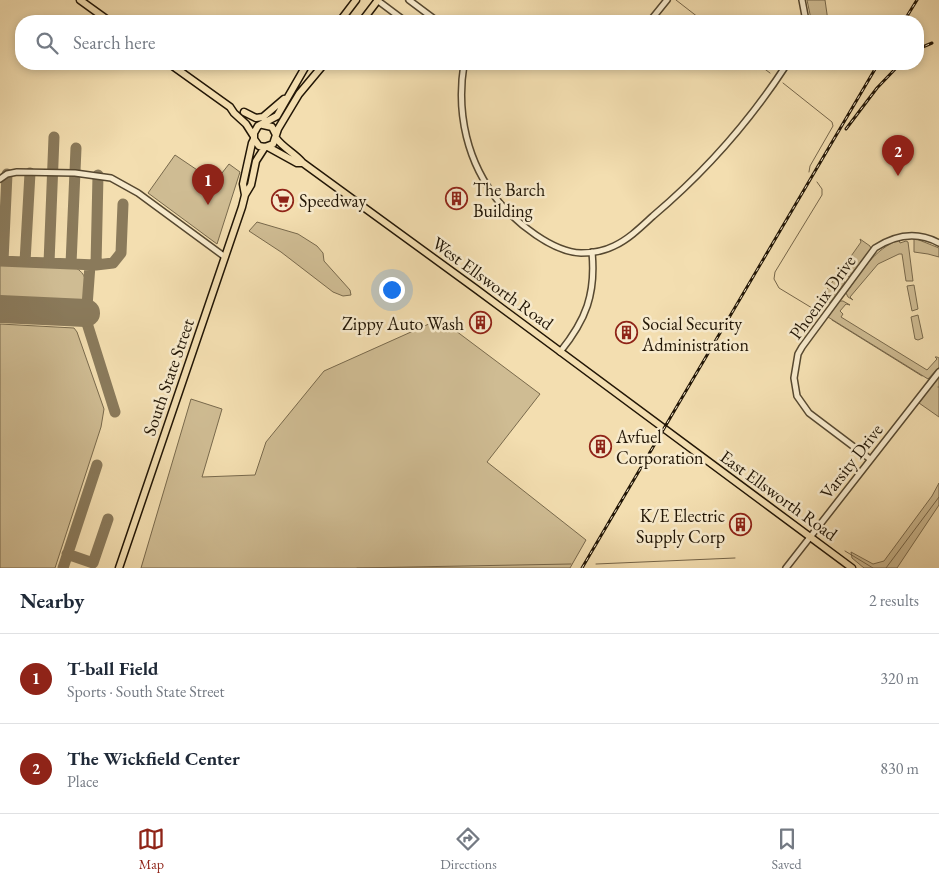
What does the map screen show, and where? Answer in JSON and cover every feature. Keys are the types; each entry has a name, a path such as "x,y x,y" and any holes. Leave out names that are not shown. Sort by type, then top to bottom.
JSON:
{"main road":[{"path":"80,0 101,15"},
{"path":"345,15 356,0"},
{"path":"366,15 377,0"},
{"path":"178,70 230,107 234,114 246,124 259,146 267,147 273,144 278,129 294,103 319,70"},
{"path":"254,137 255,130 277,116 303,70"},
{"path":"303,89 303,83 314,70"},
{"path":"294,103 289,99 298,84 298,77"},
{"path":"230,107 237,108 256,118 263,117 281,102 292,88"},
{"path":"244,112 262,125 272,127 276,136"},
{"name":"West Ellsworth Road","path":"276,136 284,147 303,163 476,288 665,429"},
{"name":"South State Street","path":"119,568 242,207 243,184 254,137"},
{"name":"West Ellsworth Road","path":"267,147 296,163 303,163"},
{"name":"South State Street","path":"244,195 251,185 256,161 267,147"},
{"name":"East Ellsworth Road","path":"665,429 852,568"}],"street":[{"path":"377,0 397,15"},
{"path":"409,0 429,15"},
{"path":"655,15 667,0"},
{"path":"802,0 805,15"},
{"path":"463,70 461,97 464,128 474,159 490,191 513,216 540,238 567,250 580,253 605,249 621,242 670,202 699,175 750,116 783,70"},
{"path":"0,178 17,172 75,173 111,178 138,193 225,257"},
{"name":"Phoenix Drive","path":"870,459 817,419 801,403 797,396 794,378 798,354 875,248 891,240 918,235 939,243"},
{"path":"560,352 577,330 592,296 594,277 592,252"},
{"name":"Varsity Drive","path":"786,568 809,536 939,372"}],"shaded area":[{"path":"807,0 825,0 827,15 810,15"},
{"path":"175,155 215,182 229,164 240,172 217,244 148,193"},
{"path":"257,222 298,234 317,246 323,253 324,261 350,290 351,295 343,296 333,292 281,252 249,231"},
{"path":"914,238 939,248 939,257 914,252"},
{"path":"860,239 870,246 871,249 849,277 838,269 842,269 861,242"},
{"path":"899,240 900,243 908,242 913,281 906,281 902,254 899,254 878,264 850,297 853,300 848,297 846,293 875,255"},
{"path":"0,265 74,267 82,272 84,276 86,296 81,302 77,303 0,299"},
{"path":"835,274 845,282 830,303 822,296 836,277"},
{"path":"914,285 918,309 912,311 907,286"},
{"path":"839,301 850,305 846,304 840,311 843,314 841,317 927,370 937,359 935,357 939,358 939,367 928,379 828,317"},
{"path":"918,315 923,338 918,340 915,339 911,317"},
{"path":"440,319 540,394 487,462 586,540 570,568 141,568 191,399 222,409 202,477 255,475 266,442 324,371"},
{"path":"0,324 74,328 104,409 101,427 55,568 0,568"},
{"path":"939,376 939,417 919,403"},
{"path":"939,483 939,505 897,568 864,568 852,558 851,552 873,564 884,561 932,496"}],"waterway":[{"path":"676,0 695,15"},
{"path":"766,70 770,73"},
{"path":"783,83 832,122 833,126 810,166 809,172"},
{"path":"817,182 822,189 822,195 775,272 774,279 779,288 817,311"},
{"path":"832,320 922,376"},
{"path":"886,568 939,497"},
{"path":"845,551 873,568"},
{"path":"596,564 735,558"},
{"path":"357,568 571,564"}],"taxiway":[{"path":"49,263 54,137"},
{"path":"71,264 76,148"},
{"path":"25,262 30,173"},
{"path":"3,261 7,174"},
{"path":"96,265 98,175"},
{"path":"0,261 96,265 113,263 121,253 123,204"},
{"path":"90,265 86,320 115,412"},
{"path":"63,568 97,465"},
{"path":"67,554 93,563 108,519"}],"runway":[{"path":"0,309 86,313"}],"railway":[{"path":"908,15 917,0"},
{"path":"924,46 932,43"},
{"path":"582,568 874,70"},
{"path":"846,129 877,88 894,70"}],"place":[{"name":"The Wickfield Center","path":"898,176"},
{"name":"The Barch Building","path":"457,199"},
{"name":"Speedway","path":"283,200"},
{"name":"T-ball Field","path":"208,205"},
{"name":"Zippy Auto Wash","path":"480,323"},
{"name":"Social Security Administration","path":"626,333"},
{"name":"Avfuel Corporation","path":"600,446"},
{"name":"K/E Electric Supply Corp","path":"741,525"}]}
